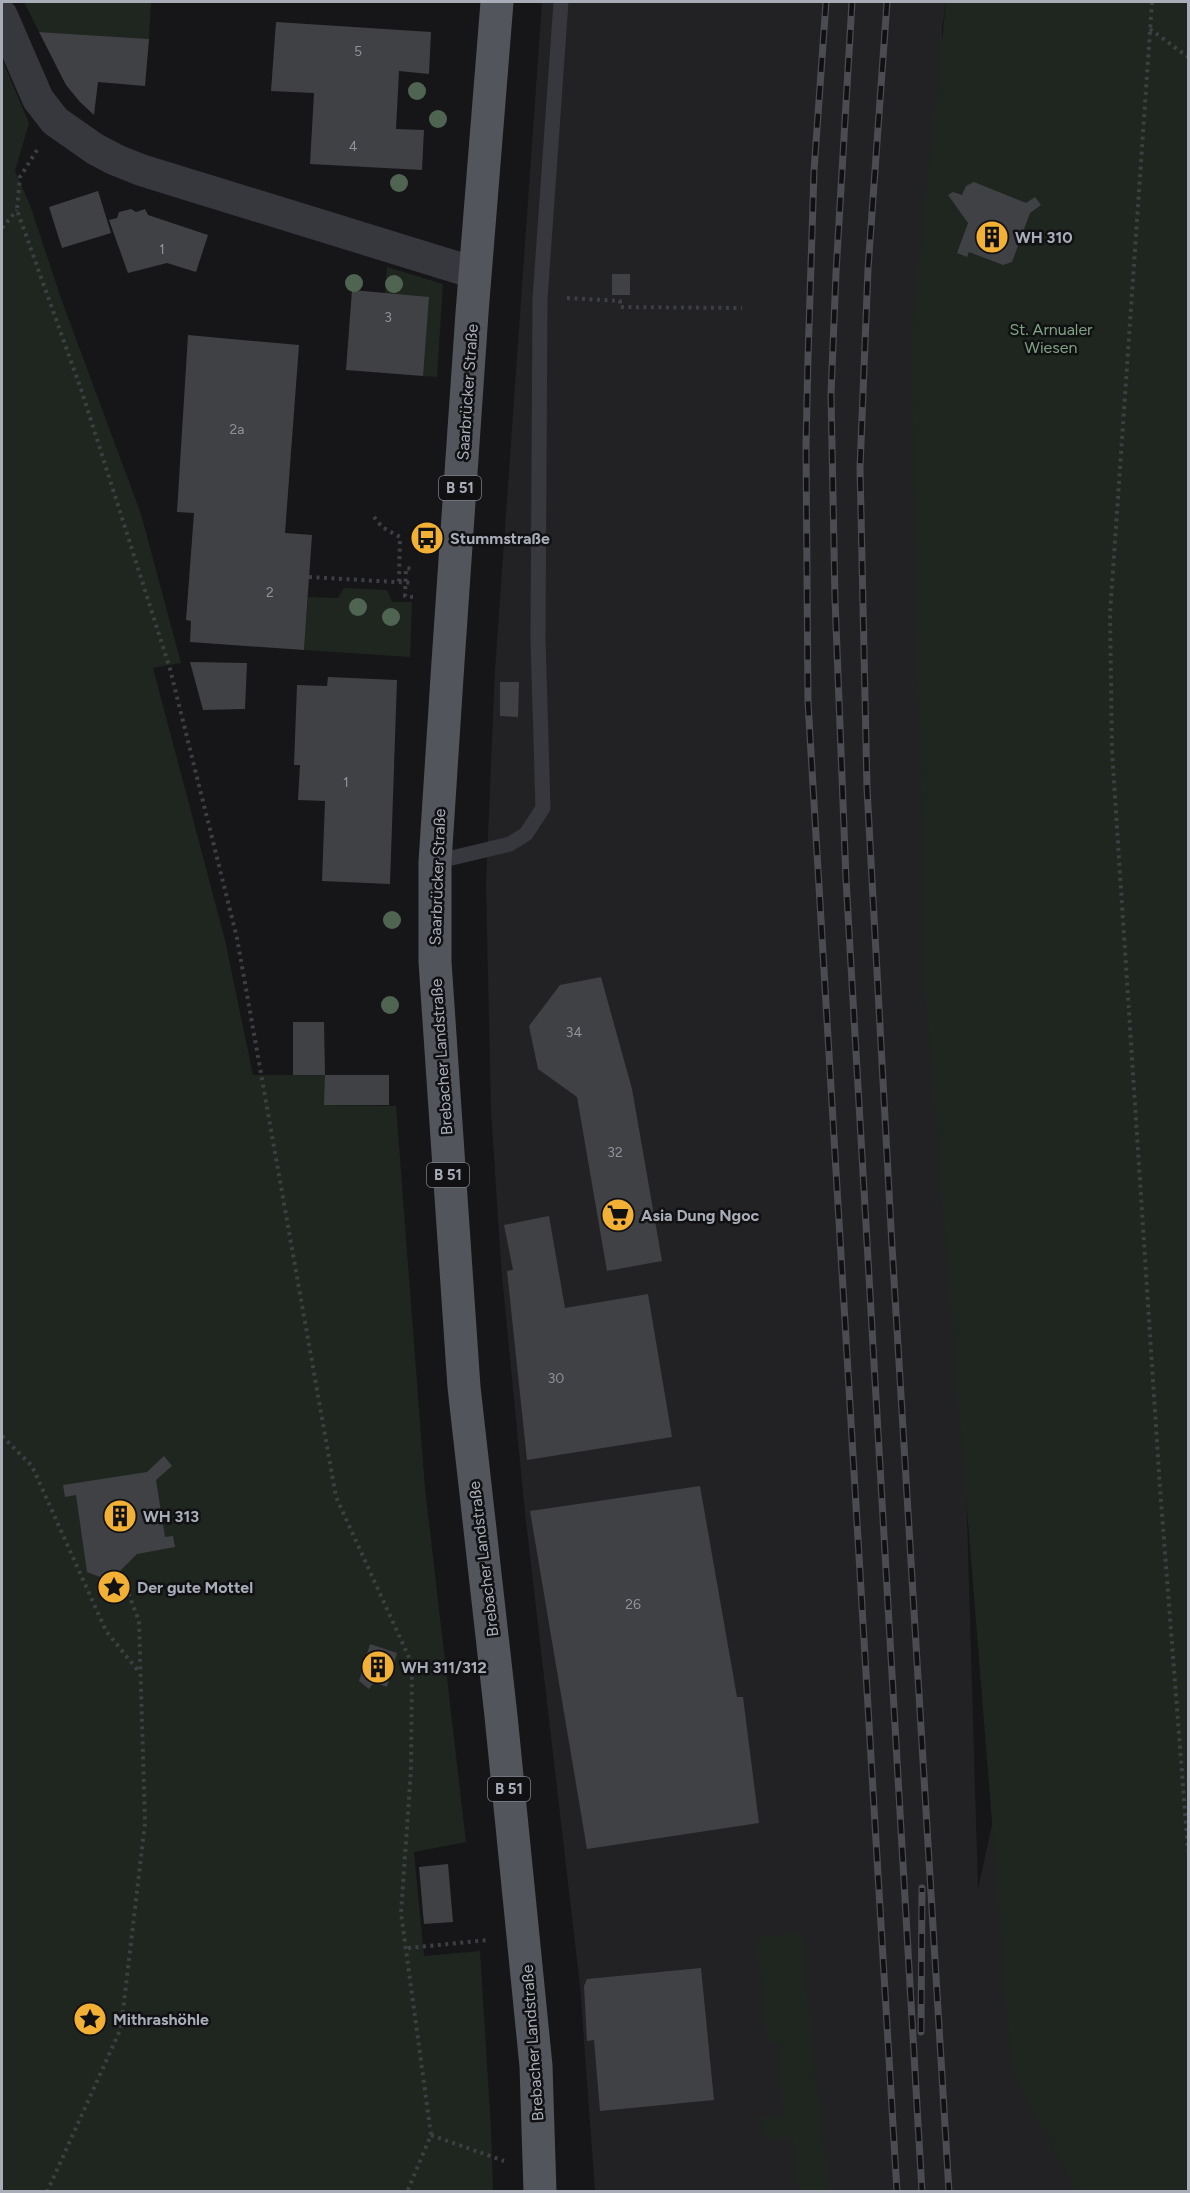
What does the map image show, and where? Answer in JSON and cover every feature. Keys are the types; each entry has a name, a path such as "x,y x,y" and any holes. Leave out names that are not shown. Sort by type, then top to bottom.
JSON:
{"main road":[{"name":"Saarbrücker Straße","path":"435,962 435,862 497,2"},
{"name":"Brebacher Landstraße","path":"435,962 464,1387 525,1937 537,2066 539,2182"}],"street":[{"path":"2,16 38,99 55,122 95,149 141,170 476,273"}],"lane":[{"path":"435,862 510,844 526,834 543,808 538,639 540,299 561,2"}],"path":[{"path":"1152,2 1110,614 1112,751 1160,1488 1188,1851"},
{"path":"1150,29 1188,57"},
{"path":"55,122 20,177 17,210 82,392 170,669 234,927 336,1497 411,1664 411,1770 401,1913 408,1948 431,2135 407,2192"},
{"path":"2,228 17,210"},
{"path":"540,299 576,298 620,301 620,308 742,308"},
{"path":"374,517 382,527 400,537 399,582"},
{"path":"399,568 414,569"},
{"path":"406,568 405,596 413,597"},
{"path":"309,577 413,583"},
{"path":"2,1436 32,1466 106,1631 140,1673"},
{"path":"47,2192 121,2028 144,1822 139,1621 121,1574"},
{"path":"408,1948 481,1941"},
{"path":"431,2135 539,2182"}],"shaded area":[{"path":"542,2 946,2 942,29 960,1281 978,1889 995,1811 1087,2191 595,2191 580,1986 525,1513 501,1265 491,1110 486,884 495,670"}],"green space":[{"path":"24,2 151,2 149,39 39,32"},
{"name":"St. Arnualer Wiesen","path":"946,2 1188,2 1188,2191 1076,2191 1012,2072 925,984 911,341"},
{"path":"2,59 29,123 15,171 30,205 62,301 141,514 181,663 153,668 225,940 253,1075 325,1075 325,1105 396,1106 425,1488 466,1842 414,1852 424,1956 480,1951 493,2191 2,2191"},
{"path":"387,267 443,284 437,377 423,376 385,293"},
{"path":"344,588 387,590 392,602 412,602 410,657 304,650 308,597 338,598"},
{"path":"802,1932 812,2047 829,2191 799,2191 792,2137 763,2139 760,2118 784,2115 778,2042 768,2042 756,1938"}],"building":[{"path":"276,22 431,32 429,74 399,71 396,129 424,130 422,170 310,164 314,93 271,91"},
{"path":"39,32 149,39 145,86 98,82 94,115 66,85"},
{"name":"WH 310","path":"974,182 1026,203 1035,197 1041,205 1030,213 1012,262 1003,265 969,252 967,257 957,253 968,223 948,195 953,192 962,195 966,186"},
{"path":"98,191 111,233 62,248 49,207"},
{"path":"131,209 136,212 145,209 148,215 208,235 196,272 167,263 128,273 109,220 117,218 119,212"},
{"path":"612,274 630,274 630,295 612,295"},
{"path":"352,290 429,297 423,376 346,370"},
{"path":"188,335 299,345 285,533 312,535 304,650 190,642 191,621 186,620 194,513 177,512"},
{"path":"190,662 247,663 245,709 203,710"},
{"path":"328,677 397,680 390,884 322,881 325,801 298,800 300,765 294,765 297,685 327,686"},
{"path":"500,682 519,682 518,717 500,716"},
{"path":"601,977 632,1089 662,1261 607,1271 577,1097 538,1069 529,1026 560,985"},
{"path":"293,1022 324,1022 325,1075 293,1075"},
{"path":"325,1075 389,1075 389,1105 324,1105"},
{"path":"549,1216 565,1308 648,1294 672,1437 527,1460 507,1271 513,1270 504,1225"},
{"name":"WH 313","path":"164,1456 172,1466 156,1480 165,1537 173,1536 175,1547 137,1554 113,1578 109,1587 98,1582 100,1577 87,1572 76,1495 65,1497 63,1485 147,1472"},
{"path":"700,1486 737,1697 743,1697 759,1823 587,1849 530,1511"},
{"name":"WH 311/312","path":"370,1644 397,1653 387,1687 374,1682 369,1689 359,1681"},
{"path":"448,1864 453,1922 424,1924 419,1867"},
{"path":"701,1968 714,2100 600,2111 594,2040 587,2041 584,1986 587,1979"}],"railway":[{"path":"826,2 814,171 808,358 806,446 808,702 897,2192"},
{"path":"852,2 831,394 835,599 846,879 922,2192"},
{"path":"887,2 868,269 860,468 867,788 949,2192"},
{"path":"921,2032 922,1888"}],"place":[{"name":"WH 310","path":"992,237"},
{"name":"Stummstraße","path":"427,538"},
{"name":"Asia Dung Ngoc","path":"618,1215"},
{"name":"WH 313","path":"120,1516"},
{"name":"Der gute Mottel","path":"114,1587"},
{"name":"WH 311/312","path":"378,1667"},
{"name":"Mithrashöhle","path":"90,2019"}]}
